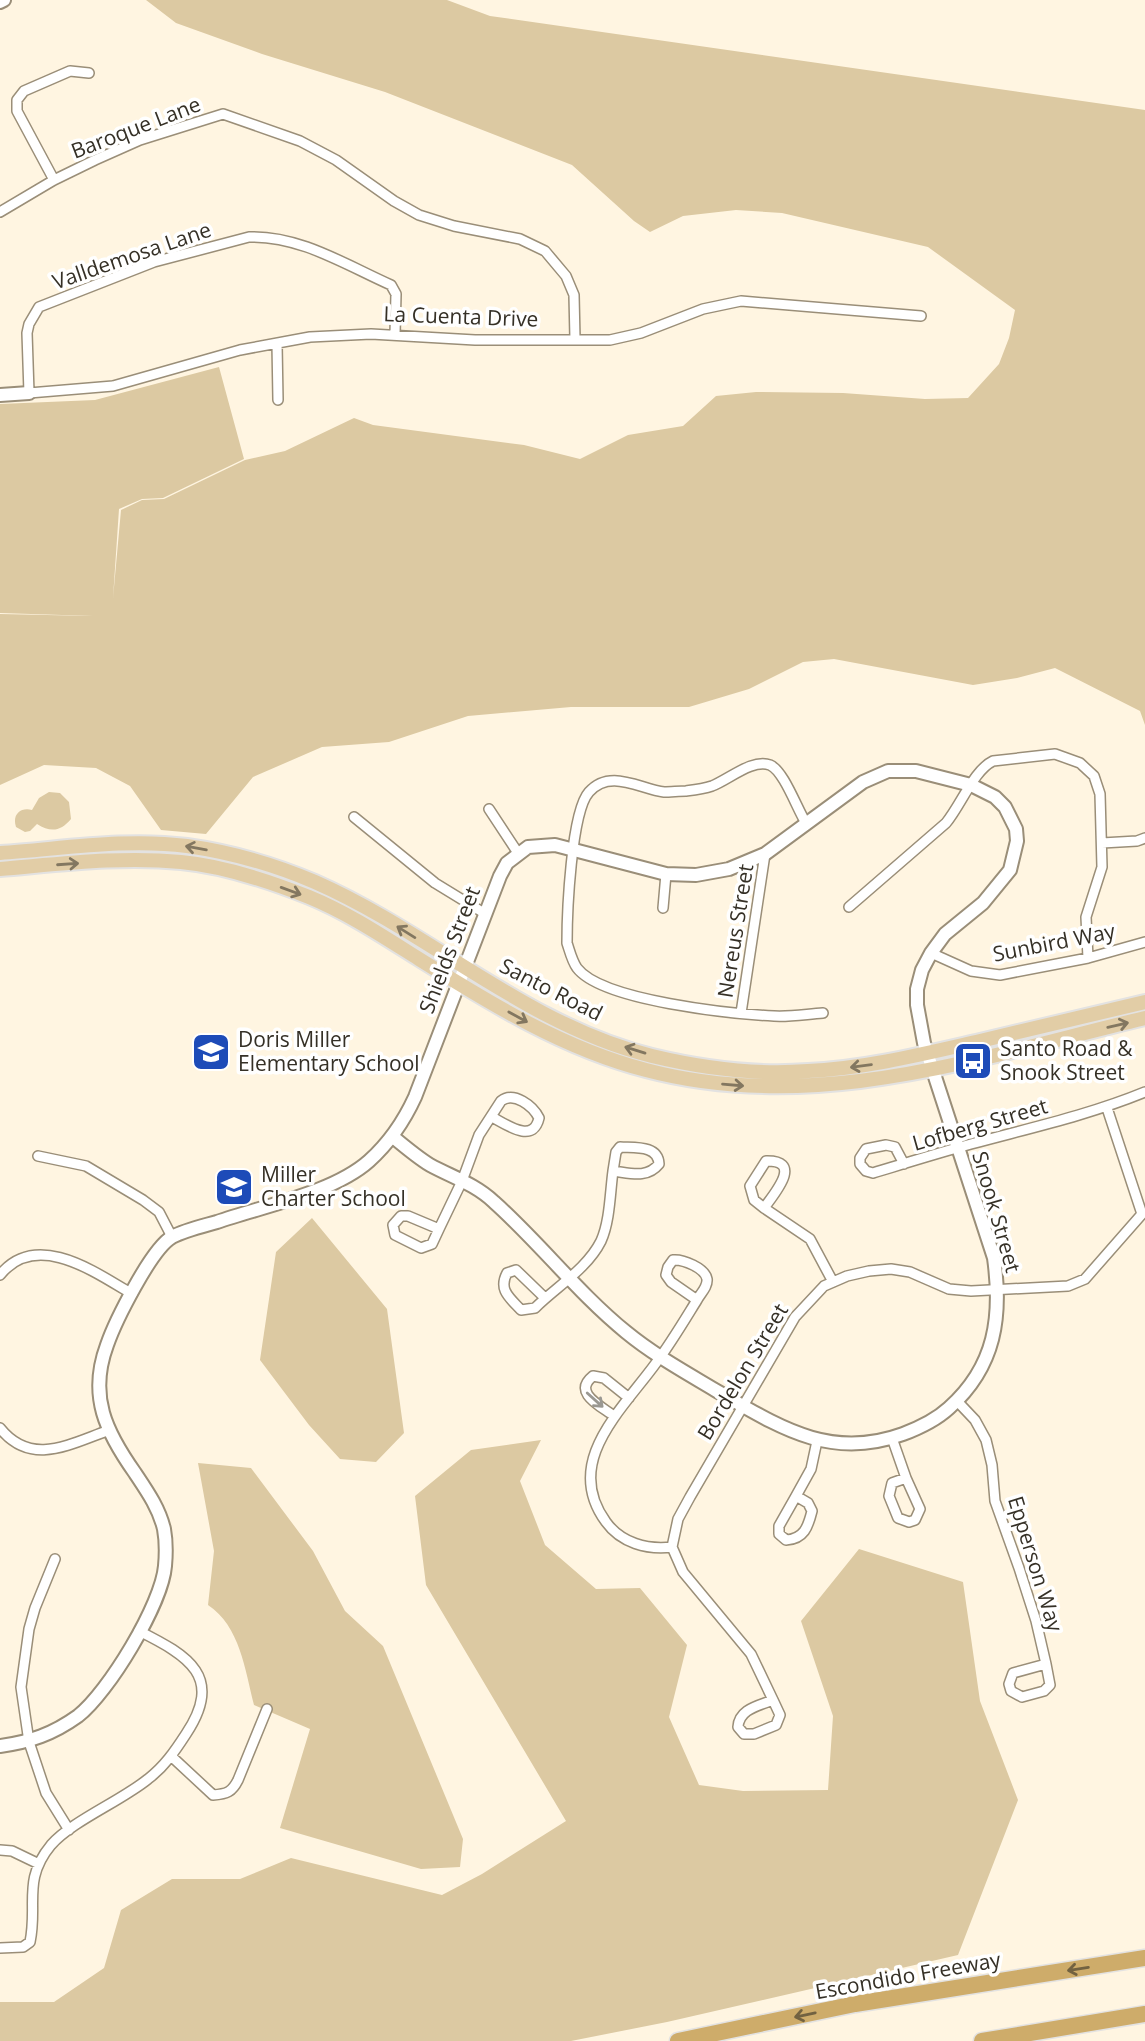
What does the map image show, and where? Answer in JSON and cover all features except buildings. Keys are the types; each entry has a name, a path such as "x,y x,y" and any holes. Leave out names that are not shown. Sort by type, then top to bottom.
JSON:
{"highway":[{"name":"Escondido Freeway","path":"678,2041 855,2004 1145,1958"},
{"path":"982,2041 1145,2014"}],"main road":[{"name":"Santo Road","path":"0,853 159,844 232,855 315,882 378,915 570,1028 652,1055 712,1067 806,1072 886,1062 1145,1002"},
{"name":"Santo Road","path":"0,869 157,860 231,871 311,898 563,1041 647,1071 733,1086 808,1087 890,1078 1145,1018"}],"street":[{"path":"54,180 17,111 17,100 24,91 58,75 70,71 89,73"},
{"name":"Baroque Lane","path":"0,211 54,180 140,141 223,114 300,141 336,160 394,201 419,215 454,226 520,239 545,251 566,276 573,295 575,340"},
{"name":"Valldemosa Lane","path":"29,393 27,333 39,307 154,262 249,237 300,244 391,285 396,294 395,334"},
{"name":"La Cuenta Drive","path":"0,395 113,386 240,350 310,337 395,334 475,340 610,340 703,309 741,301 921,316"},
{"path":"276,344 278,400"},
{"path":"849,907 946,823 985,765 993,761 1055,754 1080,762 1094,776 1100,794 1102,867 1086,917 1088,958"},
{"path":"806,823 778,771 765,763 756,764 727,779 692,790 665,792 618,780 604,782 589,791 586,797 572,850 567,943 578,969 589,978 663,1003 776,1016 823,1013"},
{"path":"489,809 518,853 528,847 543,845 666,874 696,876 729,869 765,854 863,782 888,771 916,771 971,785"},
{"name":"Snook Street","path":"392,1136 428,1164 479,1189 625,1331 660,1357 742,1406 817,1441 854,1444 892,1438 934,1419 957,1401 976,1376 990,1347 998,1315 994,1258 932,1069 917,1005 917,989 922,970 931,953 945,934 983,903 1010,870 1015,855 1016,828 1006,807 995,797 971,785"},
{"path":"354,817 435,883 484,913"},
{"path":"1102,843 1136,842 1145,838"},
{"name":"Shields Street","path":"0,1746 29,1742 78,1715 98,1696 139,1631 157,1594 165,1568 165,1533 161,1517 153,1499 107,1430 100,1396 102,1363 107,1344 149,1261 172,1237 335,1182 368,1162 392,1136 415,1097 500,876 507,863 518,853"},
{"name":"Nereus Street","path":"741,1013 765,854"},
{"path":"663,908 666,874"},
{"name":"Sunbird Way","path":"931,953 971,971 1000,975 1088,958 1145,942"},
{"name":"Lofberg Street","path":"904,1164 895,1147 886,1145 866,1149 860,1158 860,1164 866,1171 873,1172 904,1164 957,1148 1107,1108 1145,1092"},
{"path":"439,1229 408,1216 396,1219 393,1225 395,1234 421,1248 432,1244 462,1181 474,1145 501,1101 506,1097 516,1097 536,1111 540,1118 538,1125 529,1132 518,1131 492,1117"},
{"name":"Bordelon Street","path":"672,1546 678,1519 794,1317 824,1286 869,1271 891,1269 910,1272 949,1289 998,1290 1068,1286 1085,1279 1143,1213 1107,1108"},
{"path":"545,1298 516,1270 507,1273 503,1281 503,1291 521,1310 535,1308 591,1257 601,1240 616,1152 620,1147 652,1150 659,1160 653,1171 644,1174 613,1171"},
{"path":"38,1156 86,1166 109,1179 159,1212 172,1237"},
{"path":"764,1208 784,1181 785,1171 776,1161 766,1161 750,1185 751,1195 764,1208 810,1239 833,1282"},
{"path":"1134,1190 1145,1187"},
{"path":"0,1275 14,1262 31,1256 51,1254 67,1258 132,1294"},
{"path":"697,1300 671,1282 666,1275 668,1266 673,1261 682,1260 704,1273 706,1284 697,1300 660,1357 614,1416 598,1446 590,1472 590,1489 596,1509 611,1530 628,1541 650,1548 672,1546 683,1572 751,1654 773,1700 780,1715 776,1725 754,1734 744,1734 738,1727 743,1713 773,1700"},
{"path":"614,1416 586,1395 584,1388 587,1381 593,1376 604,1378 629,1398"},
{"name":"Epperson Way","path":"957,1401 975,1420 986,1440 992,1465 995,1501 1020,1568 1046,1664 1050,1685 1044,1691 1022,1697 1011,1691 1009,1684 1013,1674 1046,1664"},
{"path":"0,1428 14,1441 35,1450 61,1449 107,1430"},
{"path":"892,1438 920,1509 915,1520 909,1522 898,1518 889,1496 892,1483 906,1478"},
{"path":"796,1496 808,1503 812,1511 802,1536 786,1540 779,1534 779,1526 811,1469 817,1441"},
{"path":"55,1559 34,1608 21,1687 29,1742 46,1793 69,1830"},
{"path":"0,1948 23,1947 30,1942 33,1930 31,1893 39,1864 51,1845 69,1830 150,1779 172,1756 198,1715 202,1690 194,1667 175,1649 139,1631"},
{"path":"172,1756 214,1795 226,1794 232,1791 238,1780 267,1709"},
{"path":"0,1850 12,1851 39,1864"}],"shaded area":[{"path":"146,0 447,0 490,16 1145,110 1145,725 1140,711 1055,668 973,685 834,659 803,662 749,689 689,707 571,707 468,716 389,742 322,747 253,777 206,834 161,830 130,786 96,768 44,765 0,785 0,614 93,616 0,613 0,404 95,400 219,367 244,459 163,498 142,499 119,509 113,598 121,510 142,500 164,499 245,460 285,451 354,418 373,425 524,445 580,459 628,435 683,426 716,396 756,392 843,393 925,399 968,398 999,364 1009,338 1015,310 928,247 782,213 736,210 683,216 650,232 572,165 385,92 262,54 176,23"},
{"path":"49,792 60,793 69,802 71,819 60,828 51,830 37,824 25,832 16,827 15,819 18,813 32,810 39,798"},
{"path":"312,1218 387,1309 404,1433 376,1462 340,1459 309,1425 260,1360 276,1252"},
{"path":"541,1440 520,1481 545,1545 596,1589 640,1588 687,1645 669,1717 699,1785 743,1791 828,1790 833,1716 801,1621 859,1549 963,1582 980,1701 1018,1800 958,1955 667,2022 571,2041 0,2041 0,2002 54,2002 104,1968 121,1910 172,1879 240,1879 291,1858 442,1895 482,1874 566,1821 426,1585 415,1496 471,1450"},
{"path":"198,1463 251,1468 313,1551 345,1611 383,1646 463,1839 460,1867 421,1869 280,1828 310,1729 254,1705 240,1650 227,1625 208,1605 214,1551"}],"place":[{"name":"Doris Miller Elementary School","path":"211,1052"},
{"name":"Santo Road & Snook Street","path":"973,1061"},
{"name":"Miller Charter School","path":"234,1187"}]}
